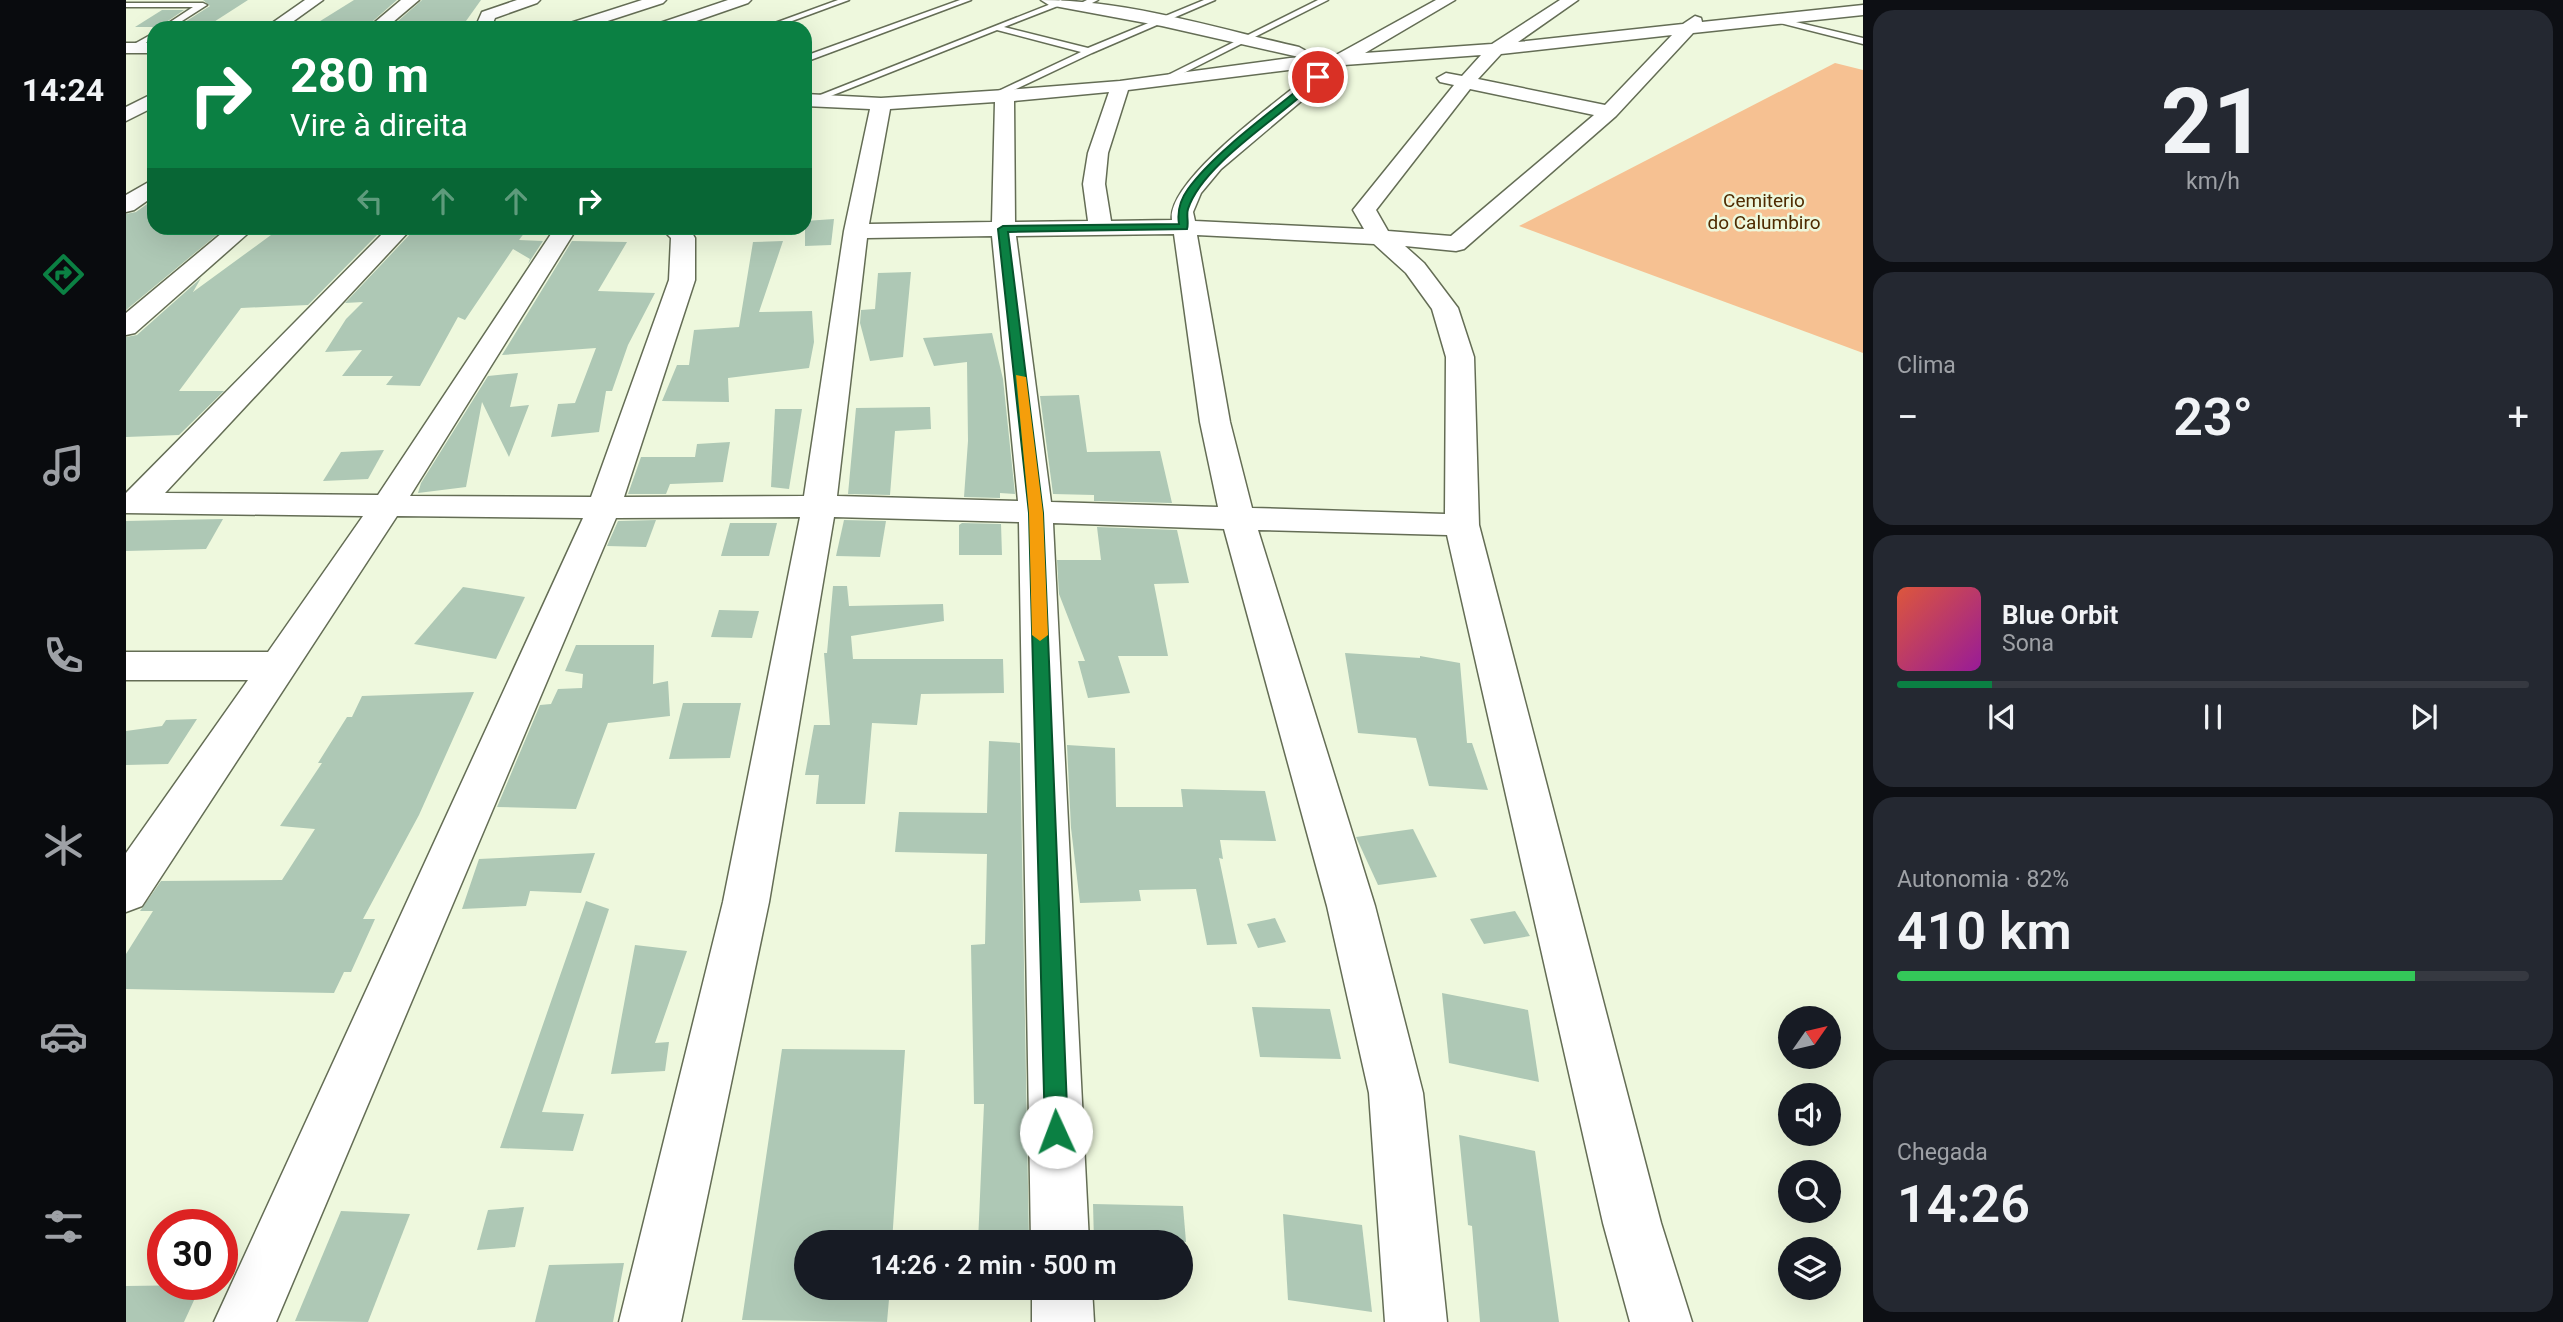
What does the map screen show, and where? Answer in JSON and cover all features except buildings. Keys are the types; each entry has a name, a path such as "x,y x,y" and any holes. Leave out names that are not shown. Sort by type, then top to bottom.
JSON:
{"street":[{"path":"284,21 315,0"},
{"path":"385,21 411,0"},
{"path":"486,21 488,15 532,0"},
{"path":"592,21 658,0"},
{"path":"681,21 744,0"},
{"path":"1416,1322 1396,1093 1351,906 1238,520 1215,422 1182,212 1191,191 1214,165 1350,59 1447,0"},
{"path":"1570,0 1496,50 1466,82 1364,210 1380,237 1415,268 1445,308 1460,357 1462,525 1632,1223 1661,1322"},
{"path":"1802,16 1819,0"},
{"path":"1054,1 1087,3 1241,39 1609,112"},
{"path":"856,231 1184,227 1380,237 1457,244 1609,112 1706,10"},
{"path":"812,100 881,104 1120,86 1277,64 1496,50 1863,10"},
{"path":"129,48 147,48"},
{"path":"1100,228 1094,184 1098,153 1120,86"},
{"path":"126,94 147,96"},
{"path":"1000,96 1003,229 1036,513 1060,1230"},
{"path":"126,114 147,101"},
{"path":"650,1322 746,902 819,506 856,231 881,104"},
{"path":"132,213 147,195"},
{"path":"126,327 234,235"},
{"path":"132,503 394,235"},
{"path":"126,891 387,506 561,235"},
{"path":"245,1322 604,508 682,280 681,235"},
{"path":"132,503 604,508 819,506 1462,525"},
{"path":"126,666 279,666"},
{"path":"1062,1300 1063,1322"}],"lane":[{"path":"785,21 845,0"},
{"path":"812,56 967,0"},
{"path":"1000,96 1089,51 1211,0"},
{"path":"1165,79 1324,0"},
{"path":"812,98 1054,1"},
{"path":"126,5 207,2"},
{"path":"176,21 207,2"},
{"path":"1775,19 1863,41"},
{"path":"995,27 1089,51"},
{"path":"129,48 147,38"}],"green space":[{"name":"Cemiterio do Calumbiro","path":"1835,63 1863,70 1863,353 1519,226"}],"slow traffic":[{"path":"1020,377 1036,513 1040,635"}],"route":[{"path":"1056,1132 1036,513 1003,229 1184,227 1182,212 1191,191 1214,165 1318,77"}]}
